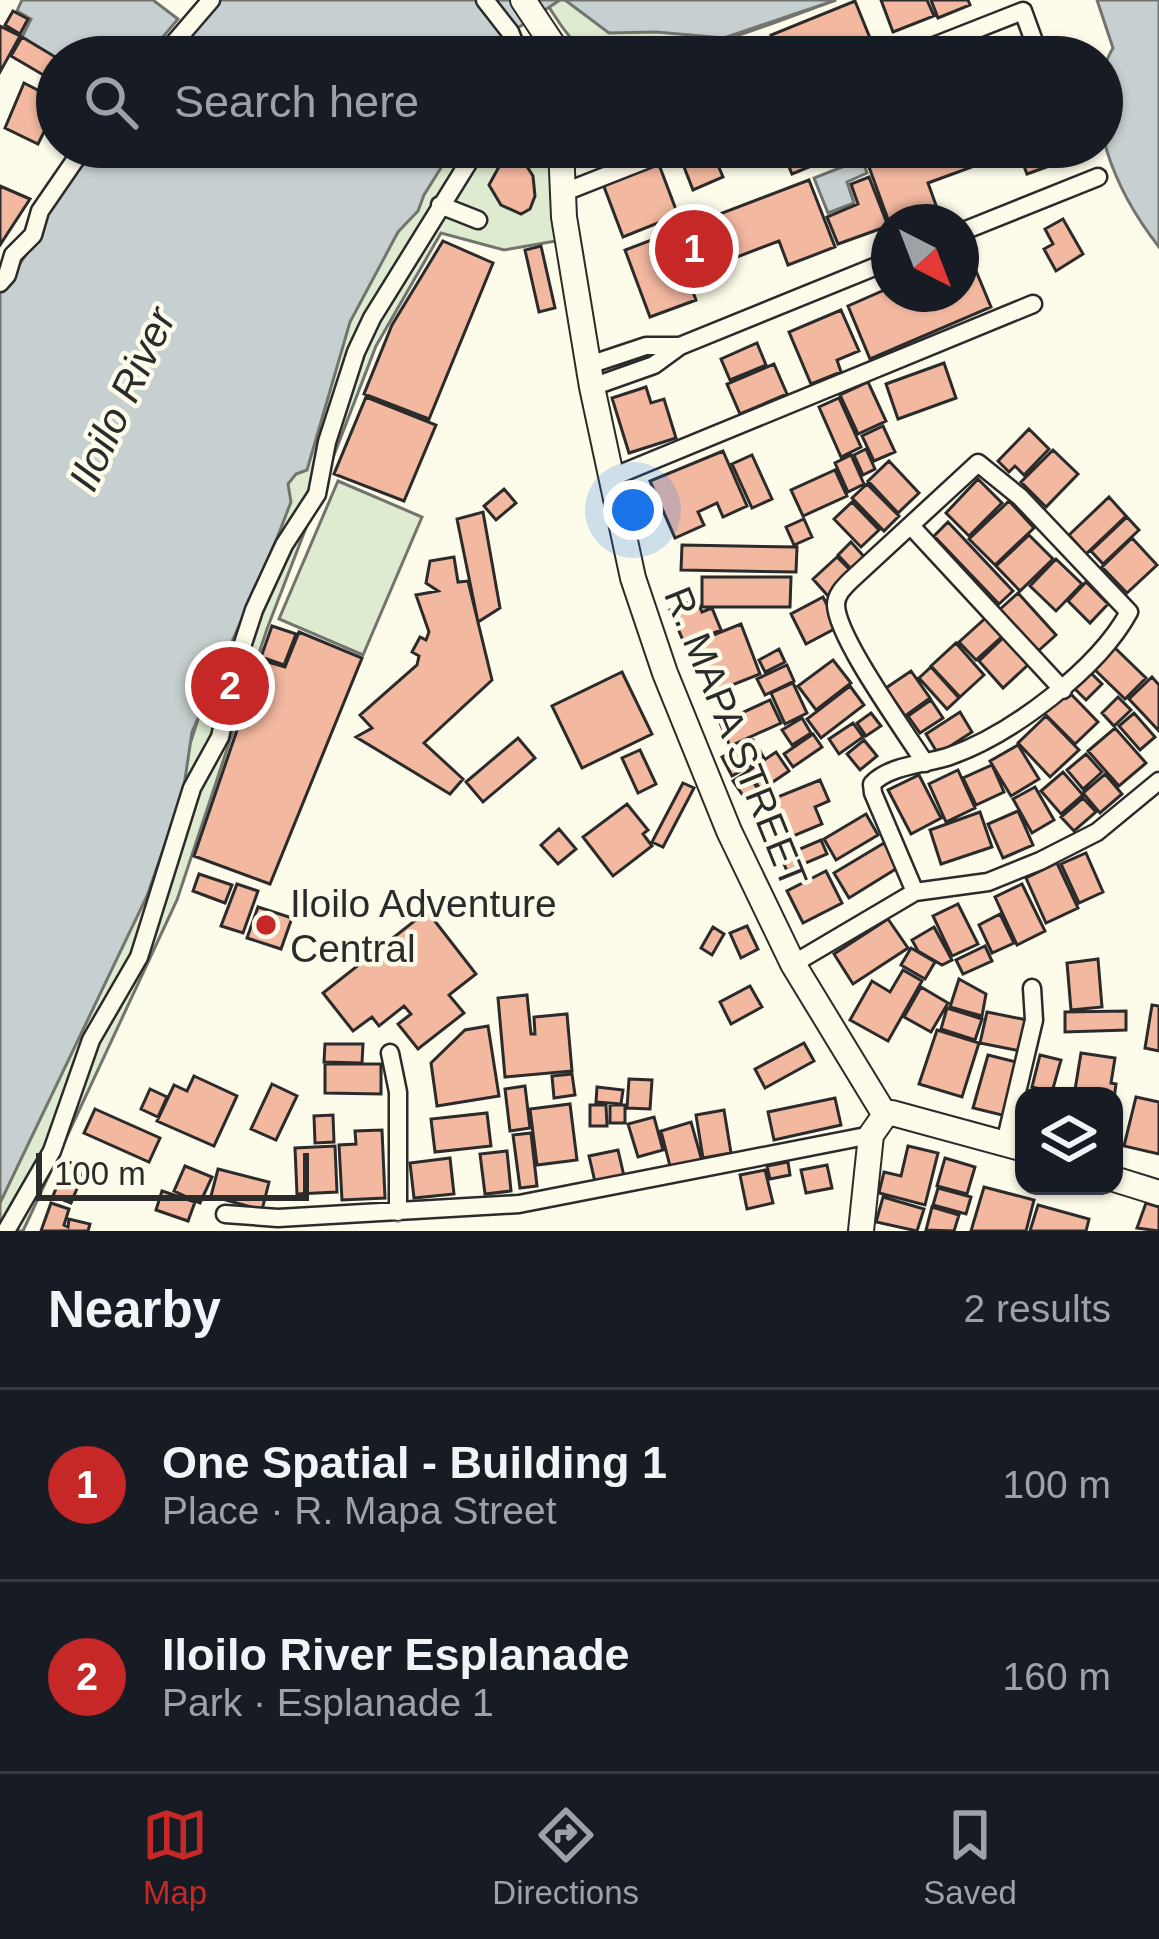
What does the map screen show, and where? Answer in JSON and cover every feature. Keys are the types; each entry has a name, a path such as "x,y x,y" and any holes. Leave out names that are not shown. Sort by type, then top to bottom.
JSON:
{"main road":[{"path":"523,0 549,36"},
{"name":"R. MAPA STREET","path":"561,168 590,376 633,578 665,674 729,831 878,1125"},
{"path":"861,1231 878,1125 925,1120 1014,1146"},
{"path":"1123,1181 1159,1192"}],"street":[{"path":"180,36 211,0"},
{"path":"485,0 512,36"},
{"path":"959,36 1023,11 1032,36"},
{"path":"0,283 70,168"},
{"path":"6,1231 52,1151 91,1040 139,956 192,788 220,737 254,610 284,544 317,494 327,442 356,352 464,168"},
{"path":"562,193 626,168"},
{"path":"979,225 1098,177"},
{"path":"440,205 478,220"},
{"path":"590,376 653,365 680,346 871,268"},
{"path":"610,478 1033,304"},
{"path":"915,892 872,784 879,776 925,763 975,746 1063,690 1129,616 1127,608 1020,497 978,463 839,592 836,608 851,644 925,763"},
{"path":"911,526 1063,690"},
{"path":"794,964 915,892 988,882 1040,861 1097,832 1159,781"},
{"path":"1014,1146 1034,1019 1032,988"},
{"path":"390,1053 398,1091 398,1212"},
{"path":"225,1214 278,1218 519,1204 878,1125"}],"green space":[{"path":"544,0 836,0 736,36 570,36"},
{"path":"425,168 551,168 556,241 504,250 441,233 376,346 267,629 177,900 23,1231 0,1231 0,1135 191,741 314,364 405,221 418,211"},
{"path":"338,481 422,517 363,655 279,619"}],"water":[{"path":"22,0 153,0 178,19 164,36 36,36 36,46 22,37 31,19 17,11"},
{"path":"220,0 560,0 506,36 188,36"},
{"path":"565,0 836,0 730,36 609,33"},
{"path":"1097,0 1159,0 1159,247 1113,168 1123,168 1123,36 1109,36"},
{"name":"Iloilo River","path":"78,168 441,168 418,211 398,232 350,322 307,470 288,484 291,502 192,732 183,793 147,896 0,1203 0,293 38,237 46,215"},
{"path":"839,168 865,168 867,173 847,182 854,203 828,213 814,178"}],"building":[{"path":"881,0 927,0 934,16 893,32"},
{"path":"931,0 968,0 970,5 938,18"},
{"path":"855,1 869,36 771,36"},
{"path":"13,11 28,19 20,34 5,25"},
{"path":"0,26 20,36 0,72"},
{"path":"22,37 36,45 36,71 11,56"},
{"path":"24,83 36,89 36,143 5,128"},
{"path":"498,168 528,168 535,196 530,209 521,214 501,205 489,185"},
{"path":"643,168 660,168 678,215 623,237 603,184"},
{"path":"684,168 719,168 723,177 693,190"},
{"path":"869,168 969,168 928,183 936,204 882,204"},
{"path":"869,177 879,204 871,204 871,232 838,244 827,217 858,204 851,184"},
{"path":"809,180 835,247 788,265 779,241 687,276 696,300 650,317 625,250"},
{"path":"0,186 30,199 0,245"},
{"path":"1063,219 1083,254 1056,271 1044,249 1053,244 1045,229"},
{"path":"443,241 493,263 429,419 364,394 392,325"},
{"path":"541,246 555,308 539,312 525,250"},
{"path":"979,278 991,307 870,359 848,306 871,296 871,312 979,312"},
{"path":"841,310 859,351 837,360 841,372 811,384 789,332"},
{"path":"757,343 766,365 730,380 721,359"},
{"path":"944,363 956,398 898,419 886,384"},
{"path":"774,364 787,394 740,414 727,384"},
{"path":"868,382 886,421 858,434 840,395"},
{"path":"646,387 651,403 664,399 676,438 629,453 612,398"},
{"path":"366,397 436,425 404,501 334,474"},
{"path":"839,398 861,447 841,457 819,407"},
{"path":"883,426 895,452 874,461 862,436"},
{"path":"1029,429 1049,449 1024,475 1015,466 1009,472 998,461"},
{"path":"866,449 875,469 863,475 854,455"},
{"path":"1053,450 1078,474 1046,507 1021,482"},
{"path":"723,451 747,506 723,517 717,503 698,512 704,525 675,538 650,481"},
{"path":"752,455 772,499 752,508 732,464"},
{"path":"851,455 864,484 848,492 835,463"},
{"path":"889,461 919,493 898,513 868,481"},
{"path":"835,470 847,496 803,516 791,490"},
{"path":"978,479 1002,503 969,536 946,513"},
{"path":"867,484 899,516 884,531 852,498"},
{"path":"504,489 516,503 496,520 484,506"},
{"path":"1109,497 1126,516 1086,554 1069,535"},
{"path":"1009,501 1034,528 995,565 969,539"},
{"path":"852,502 879,530 861,547 834,519"},
{"path":"483,512 500,608 478,622 457,519"},
{"path":"1127,517 1139,530 1103,564 1091,551"},
{"path":"804,519 812,537 794,545 786,527"},
{"path":"948,522 1013,591 999,604 934,536"},
{"path":"1029,535 1053,559 1020,591 996,566"},
{"path":"1132,538 1157,565 1127,593 1102,567"},
{"path":"851,542 867,560 854,572 838,555"},
{"path":"682,545 797,547 796,572 681,570"},
{"path":"454,557 458,582 468,581 492,680 424,743 463,779 450,794 356,737 372,728 360,715 417,665 419,656 412,652 420,637 426,640 429,632 416,595 438,591 426,583 430,561"},
{"path":"837,557 854,574 829,597 813,579"},
{"path":"1056,559 1082,584 1056,611 1030,586"},
{"path":"702,577 791,577 790,607 702,607"},
{"path":"1086,582 1108,604 1090,623 1068,601"},
{"path":"1018,593 1056,635 1036,653 998,611"},
{"path":"823,597 838,627 806,644 791,614"},
{"path":"696,599 702,612 712,608 721,630 685,645 670,610"},
{"path":"990,614 1007,632 976,660 959,642"},
{"path":"741,624 760,674 712,693 693,643"},
{"path":"272,626 296,634 284,665 261,657"},
{"path":"299,632 362,658 270,884 194,856 261,660 285,667"},
{"path":"1004,637 1029,664 1003,688 979,661"},
{"path":"956,643 984,675 960,697 931,666"},
{"path":"1114,647 1146,678 1125,699 1093,668"},
{"path":"779,649 785,662 765,672 759,660"},
{"path":"833,660 851,683 816,710 798,686"},
{"path":"787,665 794,681 765,695 757,679"},
{"path":"931,667 959,698 947,709 919,678"},
{"path":"911,671 930,698 905,716 886,688"},
{"path":"622,672 652,734 582,768 552,706"},
{"path":"1090,672 1102,684 1086,700 1074,688"},
{"path":"1152,677 1159,685 1159,731 1129,699"},
{"path":"793,683 807,713 785,724 771,693"},
{"path":"850,686 864,705 821,738 807,719"},
{"path":"1068,691 1098,722 1075,744 1044,713"},
{"path":"1118,697 1131,710 1114,726 1102,713"},
{"path":"770,700 781,723 730,746 720,723"},
{"path":"931,700 943,718 920,733 908,716"},
{"path":"960,712 972,732 938,754 926,734"},
{"path":"871,713 881,726 866,736 857,723"},
{"path":"1134,713 1155,737 1140,750 1119,726"},
{"path":"1046,716 1079,750 1050,777 1018,743"},
{"path":"802,718 811,733 792,745 782,730"},
{"path":"853,723 863,737 839,754 829,739"},
{"path":"1115,728 1146,763 1119,786 1088,751"},
{"path":"813,734 822,747 793,767 784,754"},
{"path":"518,738 535,758 483,802 466,782"},
{"path":"753,740 764,758 732,776 722,757"},
{"path":"864,740 877,756 860,770 847,754"},
{"path":"1018,745 1039,779 1011,796 990,761"},
{"path":"640,750 656,784 638,793 622,758"},
{"path":"776,752 789,771 761,790 748,771"},
{"path":"1086,754 1102,772 1083,789 1067,770"},
{"path":"992,765 1004,792 976,805 963,778"},
{"path":"958,770 975,808 946,822 929,784"},
{"path":"747,772 759,791 746,800 733,781"},
{"path":"1063,772 1083,795 1061,814 1041,791"},
{"path":"1105,774 1122,794 1100,813 1083,793"},
{"path":"919,775 941,818 911,834 888,790"},
{"path":"820,780 829,801 815,807 822,824 786,839 770,800"},
{"path":"683,783 694,788 663,847 652,842"},
{"path":"1035,787 1054,820 1032,833 1013,799"},
{"path":"1083,798 1096,812 1074,831 1061,817"},
{"path":"627,804 648,830 643,834 652,846 613,876 583,837"},
{"path":"1018,811 1033,845 1003,858 988,824"},
{"path":"980,812 992,847 941,864 930,830"},
{"path":"866,814 878,835 836,860 824,839"},
{"path":"559,829 576,849 558,864 541,845"},
{"path":"821,840 827,854 787,871 781,857"},
{"path":"884,843 899,867 849,898 834,873"},
{"path":"1086,853 1103,892 1079,903 1061,864"},
{"path":"1057,863 1078,908 1046,923 1026,878"},
{"path":"826,871 842,903 803,923 787,891"},
{"path":"199,874 232,885 225,903 193,891"},
{"path":"237,884 258,891 243,933 221,926"},
{"path":"1022,884 1045,931 1017,945 995,897"},
{"path":"958,904 978,944 952,956 933,916"},
{"path":"258,907 292,918 281,949 247,938"},
{"path":"427,911 476,974 449,995 464,1013 418,1049 398,1024 411,1014 404,1006 379,1026 372,1017 353,1031 323,993"},
{"path":"1000,914 1014,943 992,953 979,925"},
{"path":"888,919 908,948 853,984 834,954"},
{"path":"747,926 758,949 741,958 730,933"},
{"path":"713,927 724,934 712,955 701,948"},
{"path":"934,927 952,960 942,965 918,951 912,940"},
{"path":"985,946 992,961 963,974 956,960"},
{"path":"911,948 935,962 925,979 901,965"},
{"path":"1098,959 1102,1007 1071,1010 1067,963"},
{"path":"903,970 922,981 888,1041 850,1020 872,981 890,992"},
{"path":"959,979 986,994 982,1016 950,1007"},
{"path":"750,986 762,1007 731,1024 720,1002"},
{"path":"921,987 948,1003 931,1032 904,1017"},
{"path":"527,995 531,1034 535,1034 534,1017 567,1014 572,1071 505,1077 498,998"},
{"path":"1152,1005 1159,1006 1159,1051 1145,1048"},
{"path":"947,1008 982,1019 975,1040 941,1029"},
{"path":"1126,1011 1126,1030 1065,1032 1065,1012"},
{"path":"987,1012 1027,1020 1021,1051 980,1043"},
{"path":"488,1026 499,1096 437,1106 431,1063 465,1030"},
{"path":"937,1030 979,1043 962,1097 919,1084"},
{"path":"804,1043 814,1061 765,1088 755,1069"},
{"path":"325,1044 363,1044 362,1063 324,1062"},
{"path":"1081,1053 1115,1058 1111,1083 1116,1087 1075,1087"},
{"path":"988,1055 1020,1063 1006,1116 973,1108"},
{"path":"1040,1055 1061,1060 1053,1087 1032,1087"},
{"path":"325,1064 381,1064 381,1094 325,1093"},
{"path":"572,1074 575,1095 554,1098 552,1076"},
{"path":"194,1076 237,1096 214,1146 157,1121 174,1085 187,1091"},
{"path":"629,1079 652,1080 650,1109 627,1108"},
{"path":"272,1084 297,1096 276,1140 251,1129"},
{"path":"525,1086 530,1128 510,1131 505,1089"},
{"path":"597,1087 623,1090 621,1104 596,1102"},
{"path":"150,1089 167,1097 158,1117 141,1109"},
{"path":"1136,1097 1159,1102 1159,1154 1124,1146"},
{"path":"835,1098 841,1125 774,1140 768,1112"},
{"path":"570,1104 577,1160 537,1165 530,1109"},
{"path":"590,1105 606,1105 607,1126 590,1126"},
{"path":"610,1105 625,1105 625,1123 610,1123"},
{"path":"95,1109 160,1138 149,1162 84,1133"},
{"path":"724,1110 731,1153 703,1158 696,1115"},
{"path":"487,1113 491,1146 435,1152 431,1119"},
{"path":"333,1115 334,1142 315,1143 314,1116"},
{"path":"654,1117 663,1150 638,1157 628,1124"},
{"path":"691,1122 702,1161 671,1170 661,1131"},
{"path":"382,1130 385,1198 342,1200 339,1145 356,1144 355,1131"},
{"path":"531,1133 537,1186 520,1188 513,1135"},
{"path":"335,1146 337,1192 297,1194 295,1148"},
{"path":"908,1146 938,1153 925,1205 879,1193 884,1172 901,1176"},
{"path":"618,1150 624,1176 595,1182 589,1156"},
{"path":"507,1151 511,1191 485,1194 480,1154"},
{"path":"450,1158 454,1194 414,1198 410,1163"},
{"path":"945,1158 975,1167 967,1194 937,1186"},
{"path":"67,1161 85,1169 71,1203 53,1196"},
{"path":"788,1162 790,1175 770,1179 767,1166"},
{"path":"827,1165 832,1188 806,1193 801,1170"},
{"path":"185,1166 212,1177 200,1203 174,1191"},
{"path":"218,1169 269,1182 262,1210 211,1196"},
{"path":"765,1170 773,1203 747,1209 740,1175"},
{"path":"984,1187 1034,1200 1026,1231 971,1231"},
{"path":"938,1188 971,1197 966,1214 933,1205"},
{"path":"162,1191 195,1202 188,1221 156,1210"},
{"path":"883,1197 924,1209 917,1231 876,1222"},
{"path":"51,1203 69,1209 64,1225 68,1227 69,1219 90,1224 88,1231 41,1231"},
{"path":"1146,1203 1159,1207 1159,1231 1137,1228"},
{"path":"1038,1205 1089,1219 1086,1231 1030,1231"},
{"path":"932,1207 959,1215 954,1231 926,1230"}],"place":[{"name":"One Spatial - Building 1","path":"694,249"},
{"name":"Iloilo River Esplanade","path":"230,686"},
{"name":"Iloilo Adventure Central","path":"266,925"}]}
